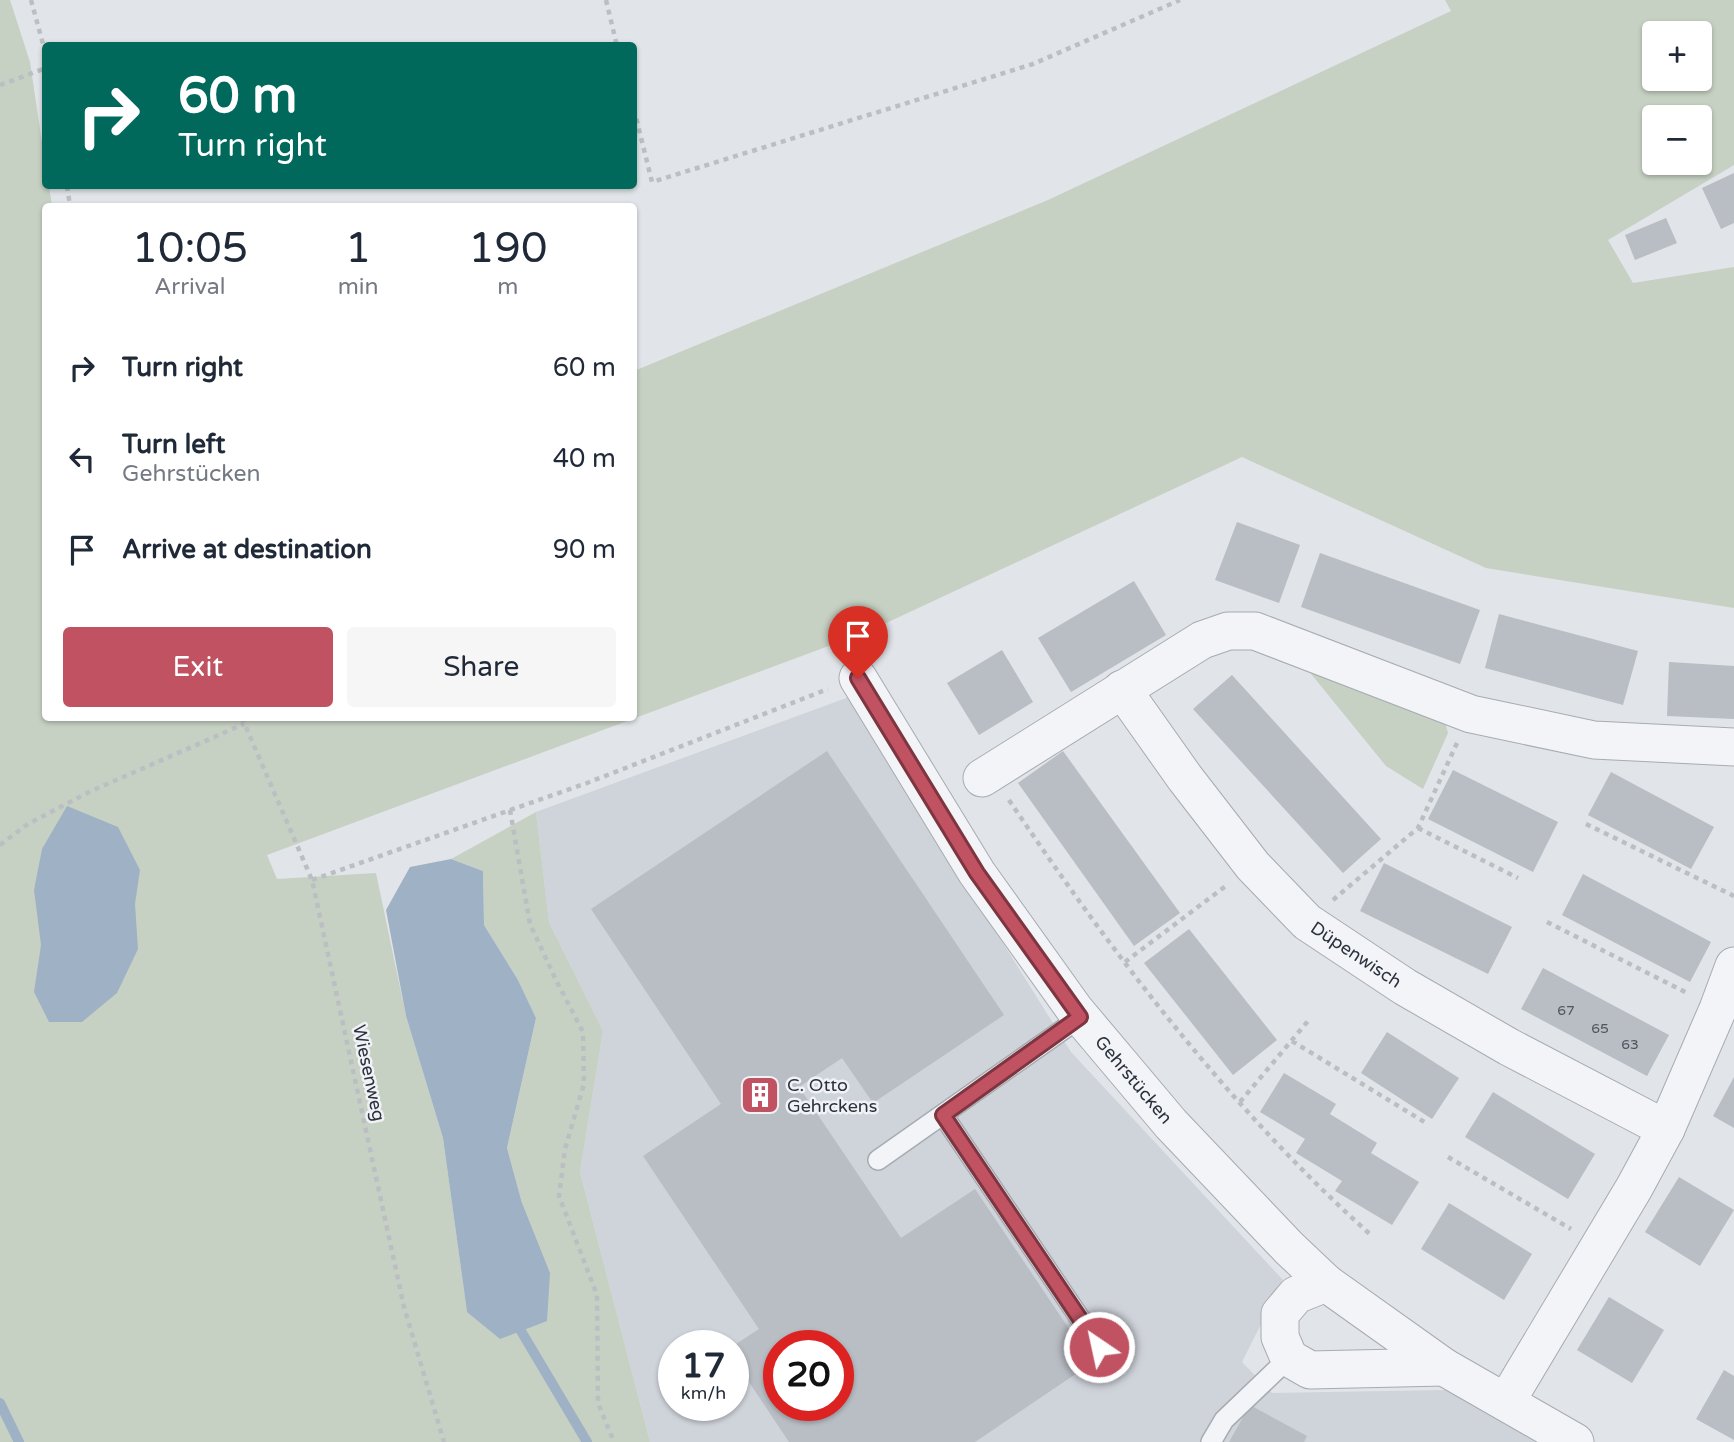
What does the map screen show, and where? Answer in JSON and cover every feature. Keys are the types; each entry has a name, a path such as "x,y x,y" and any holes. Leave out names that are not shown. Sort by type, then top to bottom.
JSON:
{"street":[{"path":"986,775 1202,640 1228,631 1255,631 1471,713 1594,740 1734,747"},
{"name":"Gehrstücken","path":"858,678 977,873 1080,1017 1171,1124 1326,1283 1444,1367 1571,1441"},
{"name":"Düpenwisch","path":"1122,689 1252,866 1307,922 1405,986 1509,1048 1666,1129"},
{"path":"1506,1402 1634,1188 1666,1129 1734,966"},
{"path":"1326,1283 1296,1295 1280,1314 1279,1337 1289,1358 1310,1370 1444,1367"}],"lane":[{"path":"878,1160 1080,1017"},
{"path":"943,1115 1112,1366"},
{"path":"1211,1442 1224,1420 1289,1358"}],"path":[{"path":"30,0 42,42"},
{"path":"606,0 616,42"},
{"path":"637,121 652,182 1032,64 1180,0"},
{"path":"0,85 42,69"},
{"path":"312,880 587,783 858,678"},
{"path":"1307,922 1418,828 1471,713"},
{"name":"Wiesenweg","path":"243,721 312,880 404,1307 444,1442"},
{"path":"0,845 28,824 89,792 244,724"},
{"path":"986,775 1018,813 1125,962 1240,1102 1329,1198 1372,1236"},
{"path":"510,810 530,924 555,980 583,1031 584,1084 565,1149 559,1196 597,1295 598,1403 614,1442"},
{"path":"1586,824 1734,896"},
{"path":"1418,828 1518,877"},
{"path":"1125,962 1252,866"},
{"path":"1547,922 1718,1009"},
{"path":"1240,1102 1308,1021"},
{"path":"1292,1041 1426,1122"},
{"path":"1448,1157 1598,1245"}],"shaded area":[{"path":"849,697 1071,1052 1283,1280 1242,1362 1272,1393 1448,1390 1545,1442 650,1442 580,1172 603,1031 549,922 536,812"}],"green space":[{"path":"0,0 10,0 30,62 42,143 42,189 49,189 52,203 42,203 42,721 627,721 267,855 277,879 376,873 406,1016 443,1138 467,1312 522,1203 507,1148 536,1018 518,980 484,925 483,871 451,859 536,812 549,922 603,1031 580,1172 650,1442 0,1442"},
{"path":"1445,0 1734,0 1734,165 1608,240 1633,283 1734,267 1734,608 1486,568 1242,457 869,631 637,717 637,370 1048,200 1451,11"},
{"path":"1303,664 1445,722 1448,733 1423,789 1386,766"}],"water":[{"path":"67,806 118,827 140,870 135,904 138,949 117,993 82,1022 49,1022 34,992 41,945 34,890 42,849"},
{"path":"451,859 483,871 484,925 518,980 536,1018 507,1148 522,1203 550,1273 547,1321 500,1339 467,1312 443,1138 406,1016 386,910 410,867"}],"building":[{"path":"1734,173 1734,223 1721,229 1702,188"},
{"path":"1666,218 1677,243 1635,260 1625,235"},
{"path":"1237,522 1300,545 1279,603 1215,580"},
{"path":"1320,553 1480,610 1460,664 1301,607"},
{"path":"1134,581 1166,635 1071,692 1038,638"},
{"path":"1499,614 1638,651 1623,705 1485,668"},
{"path":"1002,650 1033,702 979,735 947,683"},
{"path":"1669,662 1734,666 1734,719 1667,716"},
{"path":"1232,675 1381,839 1343,873 1193,709"},
{"name":"C. Otto Gehrckens","path":"827,751 1004,1015 873,1103 842,1058 799,1087 901,1238 975,1189 1092,1363 975,1442 789,1442 775,1421 854,1421 854,1330 763,1330 763,1403 749,1382 749,1336 759,1329 643,1156 721,1104 591,909"},
{"path":"1063,751 1180,913 1134,946 1018,783"},
{"path":"1453,770 1558,822 1533,872 1428,819"},
{"path":"1611,772 1714,827 1691,869 1588,815"},
{"path":"1384,863 1512,927 1488,974 1360,911"},
{"path":"1583,874 1711,942 1690,982 1562,915"},
{"path":"1189,929 1277,1040 1233,1075 1144,963"},
{"path":"1543,968 1669,1035 1647,1076 1521,1009"},
{"path":"1387,1032 1459,1078 1432,1119 1361,1073"},
{"path":"1284,1073 1336,1104 1330,1114 1377,1143 1371,1153 1419,1182 1392,1225 1335,1191 1342,1181 1296,1153 1305,1139 1260,1112"},
{"path":"1734,1077 1734,1128 1713,1116"},
{"path":"1493,1092 1595,1154 1568,1199 1465,1137"},
{"path":"1679,1177 1734,1210 1700,1266 1645,1232"},
{"path":"1449,1203 1532,1254 1504,1300 1421,1249"},
{"path":"1609,1297 1664,1330 1632,1383 1577,1350"},
{"path":"1724,1370 1734,1376 1734,1440 1696,1419"},
{"path":"1250,1405 1307,1436 1304,1442 1229,1442"}],"waterway":[{"path":"521,1331 587,1442"},
{"path":"0,1403 19,1442"}],"place":[{"name":"C. Otto Gehrckens","path":"760,1095"}],"route":[{"path":"858,678 977,873 1080,1017 943,1115 1099,1347"}]}
